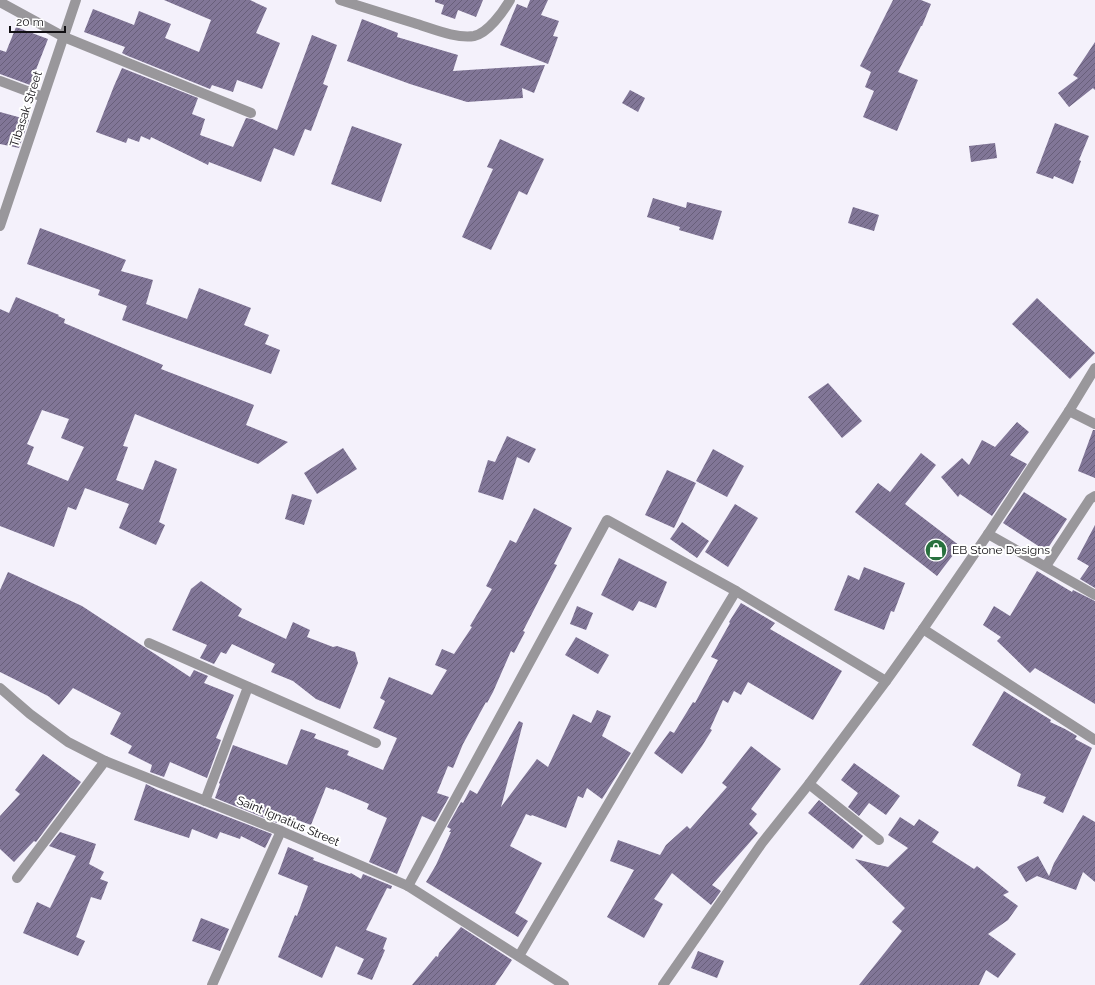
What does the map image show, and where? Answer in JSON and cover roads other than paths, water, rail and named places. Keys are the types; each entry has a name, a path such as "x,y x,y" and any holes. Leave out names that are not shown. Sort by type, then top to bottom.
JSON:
{"street":[{"name":"Tibasak Street","path":"0,226 76,0"},
{"path":"340,0 462,37 475,36 490,27 510,0"},
{"path":"0,2 64,37 251,113"},
{"path":"0,81 43,97"},
{"path":"663,985 762,843 809,784 923,629 1069,412 1095,368"},
{"path":"1069,412 1095,424"},
{"path":"1046,566 1090,499 1095,496"},
{"path":"408,886 607,520 736,591 886,681"},
{"path":"988,534 1095,595"},
{"path":"519,956 736,591"},
{"path":"923,629 1095,740"},
{"path":"149,643 376,743"},
{"path":"205,801 248,687"},
{"name":"Saint Ignatius Street","path":"0,688 30,714 68,742 105,761 281,831 408,886 564,985"},
{"path":"17,878 105,761"},
{"path":"809,784 879,840"},
{"path":"212,985 281,831"}],"place":[{"name":"EB Stone Designs","path":"936,550"}]}
